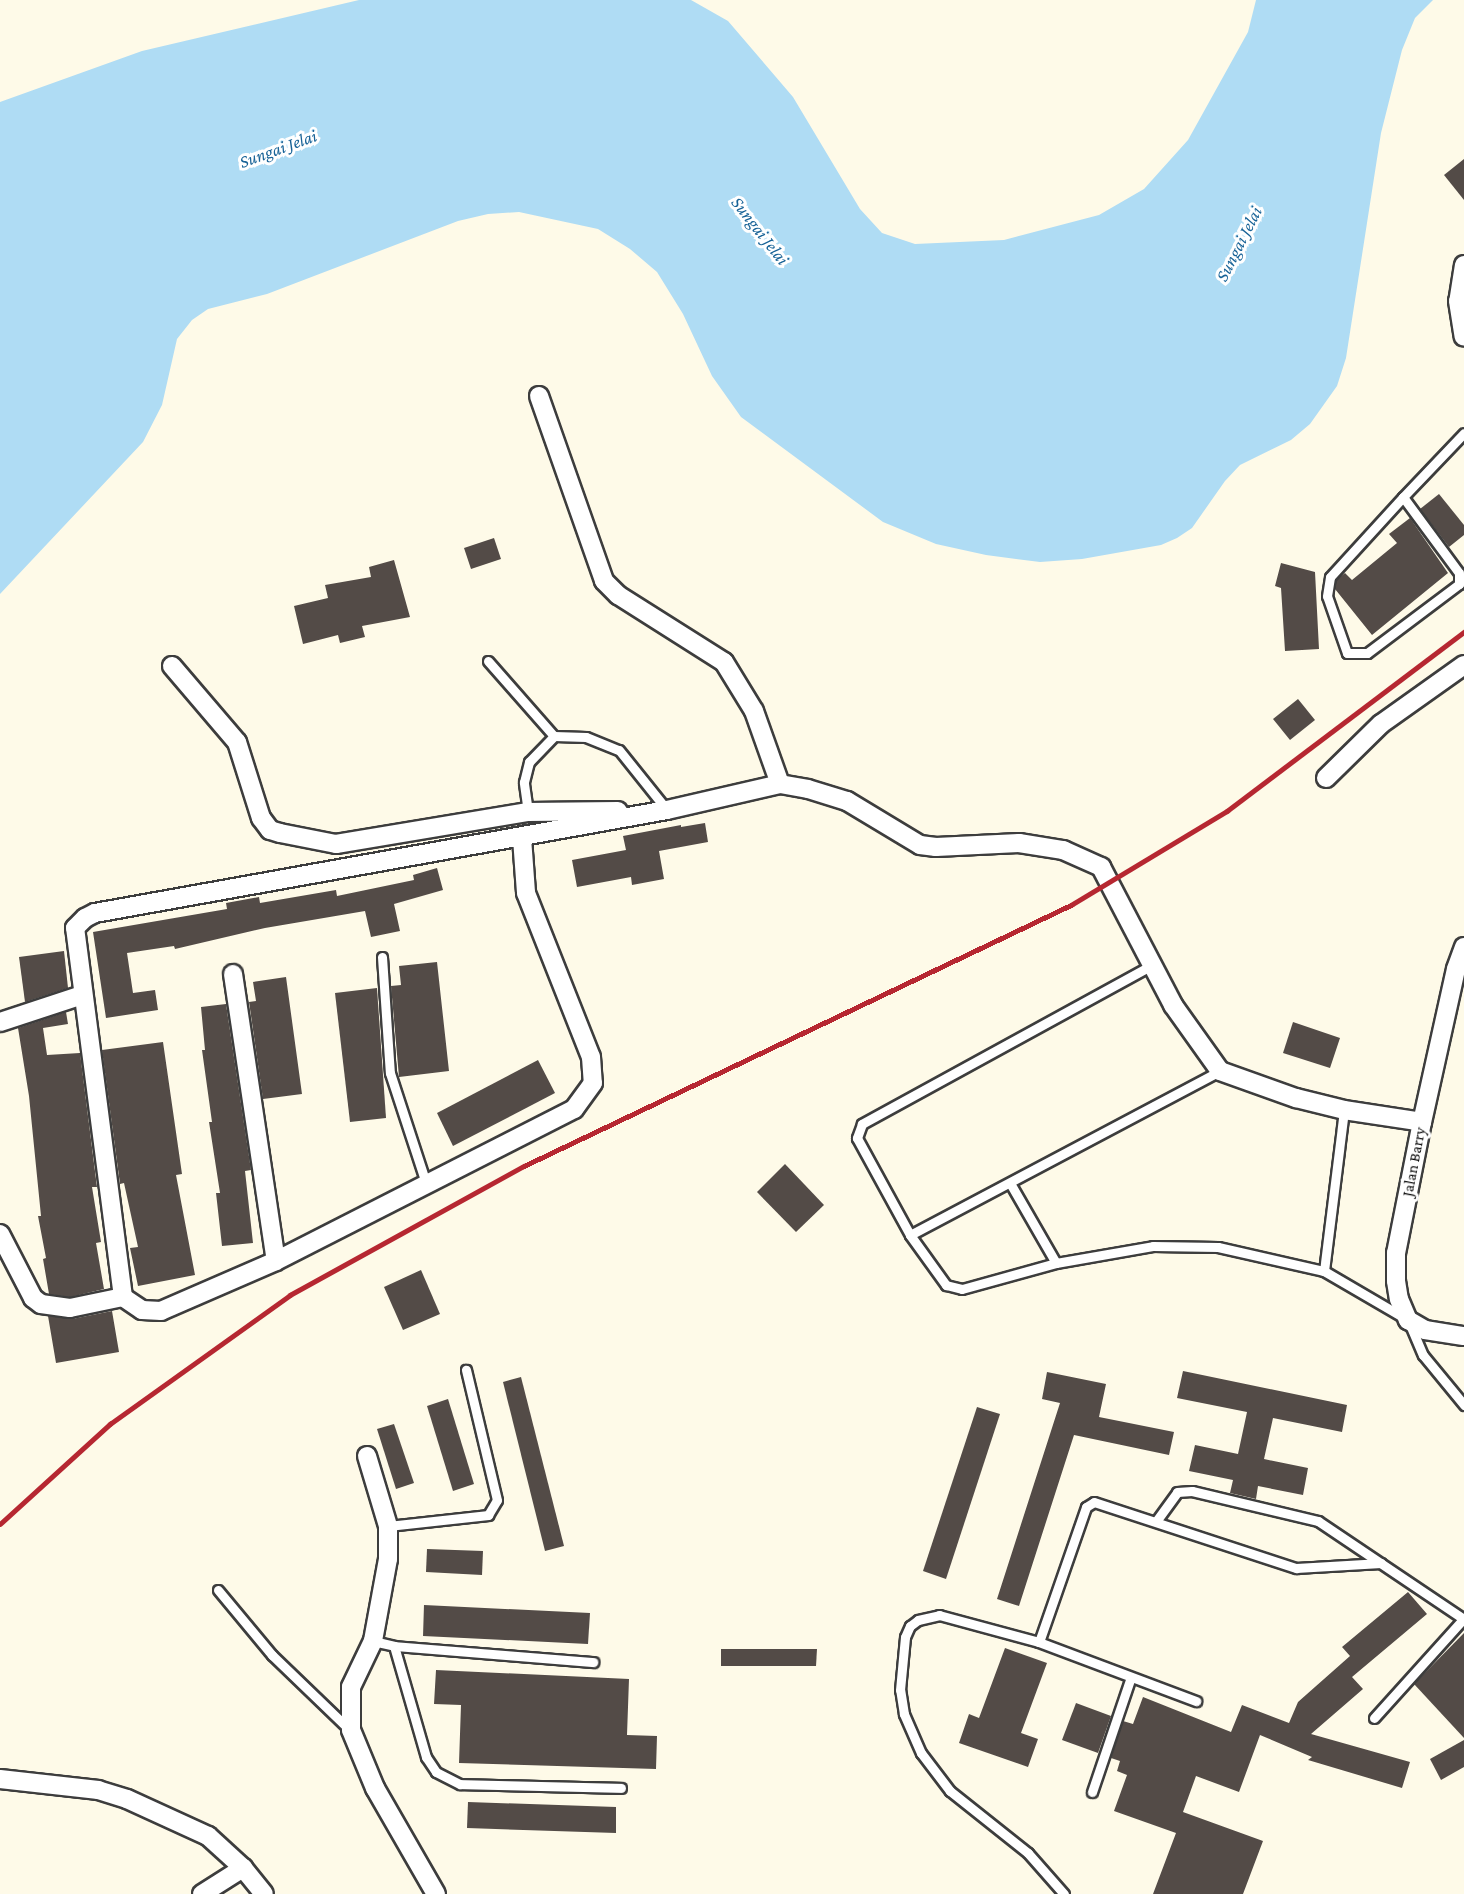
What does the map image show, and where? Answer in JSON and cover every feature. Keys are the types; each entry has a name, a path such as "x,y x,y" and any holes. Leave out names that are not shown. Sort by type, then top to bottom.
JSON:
{"street":[{"path":"1464,265 1458,301 1464,337"},
{"path":"539,396 604,581 618,595 724,662 754,711 780,784"},
{"path":"1326,778 1381,724 1464,665"},
{"path":"172,666 237,742 261,818 270,830 336,844 528,812 668,810"},
{"path":"123,1297 75,928 85,918 94,913 668,810 780,784 808,789 847,801 920,845 936,847 1019,843 1078,855 1101,867 1173,1005 1220,1071 1286,1095 1344,1110 1422,1122"},
{"path":"0,1234 33,1298 41,1304 70,1308 123,1297 142,1310 161,1311 276,1261 574,1109 593,1083 591,1057 526,893 522,838"},
{"name":"Jalan Barry","path":"1408,1320 1399,1299 1396,1253 1456,969 1464,947"},
{"path":"233,974 276,1261"},
{"path":"0,1022 82,995"},
{"path":"1408,1320 1425,1330 1464,1336"},
{"path":"367,1456 388,1526 388,1559 373,1641 351,1687 351,1730 375,1788 436,1894"},
{"path":"0,1779 98,1790 127,1799 208,1836 243,1868 264,1894"},
{"path":"202,1894 243,1868"}],"lane":[{"path":"1403,497 1459,573 1459,584 1367,653 1347,653 1327,596 1330,577 1403,497 1464,433"},
{"path":"488,661 554,736 586,737 619,750 668,810"},
{"path":"528,812 524,782 529,762 554,736"},
{"path":"382,957 390,1073 427,1186"},
{"path":"1152,964 862,1124 857,1138 910,1235 946,1285 962,1289 1056,1263 1153,1246 1218,1247 1324,1271 1408,1320 1423,1355 1464,1405"},
{"path":"910,1235 1220,1071"},
{"path":"1324,1271 1344,1110"},
{"path":"1010,1184 1056,1263"},
{"path":"388,1526 488,1515 497,1500 466,1370"},
{"path":"1157,1520 1177,1492 1192,1491 1318,1521 1464,1619 1374,1718"},
{"path":"1039,1642 1086,1507 1094,1502 1157,1520 1296,1568 1381,1563"},
{"path":"218,1590 272,1654 351,1730"},
{"path":"1064,1894 1028,1853 950,1791 933,1772 921,1753 904,1714 900,1690 905,1637 910,1626 930,1616 939,1615 1039,1642 1196,1701"},
{"path":"373,1641 394,1646 593,1662"},
{"path":"394,1646 426,1757 436,1772 460,1784 621,1788"},
{"path":"1092,1792 1131,1677"}],"water":[{"name":"Sungai Jelai","path":"359,0 691,0 728,21 793,97 860,209 882,233 915,244 1004,240 1099,215 1144,189 1188,140 1248,32 1256,0 1433,0 1415,18 1402,50 1381,133 1346,358 1337,386 1310,424 1291,440 1240,465 1225,481 1192,528 1161,545 1082,559 1040,562 986,555 936,544 883,522 741,417 712,376 683,314 657,272 630,249 598,229 519,212 488,214 458,221 267,294 208,309 192,320 177,339 162,405 143,442 0,594 0,102 142,51"}],"building":[{"path":"1464,159 1464,200 1444,175"},
{"path":"1439,494 1464,525 1464,535 1449,547 1420,509"},
{"path":"1410,518 1448,573 1372,635 1335,589 1336,580 1345,573 1352,580 1397,543 1389,534"},
{"path":"494,538 501,559 471,569 464,548"},
{"path":"394,560 410,617 362,626 365,637 340,643 338,635 303,644 294,606 328,598 325,585 371,577 369,567"},
{"path":"1281,563 1315,572 1319,649 1285,651 1281,588 1275,586"},
{"path":"1298,699 1315,720 1290,740 1273,719"},
{"path":"705,823 708,842 659,851 664,879 632,885 631,877 577,887 572,860 626,850 623,836"},
{"path":"437,868 443,890 394,904 400,931 371,937 365,911 265,928 175,949 174,946 127,953 133,993 155,990 158,1010 106,1018 93,932 227,909 226,903 259,897 260,903 336,890 337,896 414,880 413,875"},
{"path":"64,951 68,988 25,1002 19,957"},
{"path":"437,962 449,1071 399,1077 391,986 401,985 399,966"},
{"path":"286,977 302,1094 263,1099 249,1002 256,1001 253,982"},
{"path":"377,988 386,1118 350,1122 335,993"},
{"path":"226,1004 251,1170 245,1171 253,1243 222,1246 216,1193 220,1193 209,1122 212,1122 202,1050 205,1050 201,1007"},
{"path":"66,1012 68,1024 43,1028 47,1055 80,1053 97,1187 92,1187 101,1242 96,1243 104,1289 70,1297 49,1294 43,1259 46,1258 38,1216 41,1216 29,1096 18,1028"},
{"path":"1293,1022 1340,1038 1330,1068 1283,1053"},
{"path":"163,1042 182,1174 176,1175 195,1275 138,1286 130,1248 138,1247 124,1183 120,1184 102,1050"},
{"path":"538,1060 555,1093 453,1146 437,1113"},
{"path":"785,1164 824,1205 796,1232 757,1192"},
{"path":"421,1270 440,1314 403,1330 384,1287"},
{"path":"112,1311 119,1352 56,1363 48,1316 72,1319"},
{"path":"1183,1371 1347,1405 1342,1432 1273,1418 1264,1459 1308,1468 1303,1495 1258,1486 1256,1499 1230,1493 1233,1480 1189,1471 1195,1445 1238,1454 1247,1412 1177,1398"},
{"path":"1047,1372 1106,1384 1099,1417 1174,1432 1169,1455 1074,1435 1019,1606 997,1599 1060,1403 1042,1399"},
{"path":"521,1377 564,1546 545,1551 503,1382"},
{"path":"448,1399 474,1484 453,1491 427,1406"},
{"path":"977,1407 1000,1414 946,1579 923,1571"},
{"path":"394,1424 414,1483 396,1489 377,1429"},
{"path":"427,1549 483,1551 482,1575 426,1572"},
{"path":"1408,1592 1427,1614 1352,1677 1363,1689 1311,1734 1410,1762 1402,1788 1308,1760 1312,1757 1260,1735 1239,1792 1196,1776 1183,1812 1263,1841 1243,1894 1153,1894 1176,1833 1114,1811 1127,1775 1117,1771 1120,1761 1111,1758 1123,1721 1133,1724 1143,1697 1231,1732 1242,1705 1289,1723 1298,1702 1350,1656 1342,1647"},
{"path":"424,1605 590,1613 588,1644 423,1636"},
{"path":"1464,1633 1464,1738 1414,1684"},
{"path":"1005,1648 1047,1663 1021,1733 1038,1739 1028,1767 959,1743 969,1714 979,1718"},
{"path":"721,1649 817,1649 816,1666 721,1666"},
{"path":"436,1670 629,1679 627,1735 657,1736 656,1769 459,1763 461,1705 434,1704"},
{"path":"1076,1703 1111,1716 1098,1753 1062,1740"},
{"path":"1464,1740 1464,1767 1441,1780 1430,1759"},
{"path":"468,1802 616,1807 616,1833 467,1828"}],"railway":[{"path":"0,1524 110,1424 290,1295 524,1166 1071,905 1227,811 1464,632"}]}
